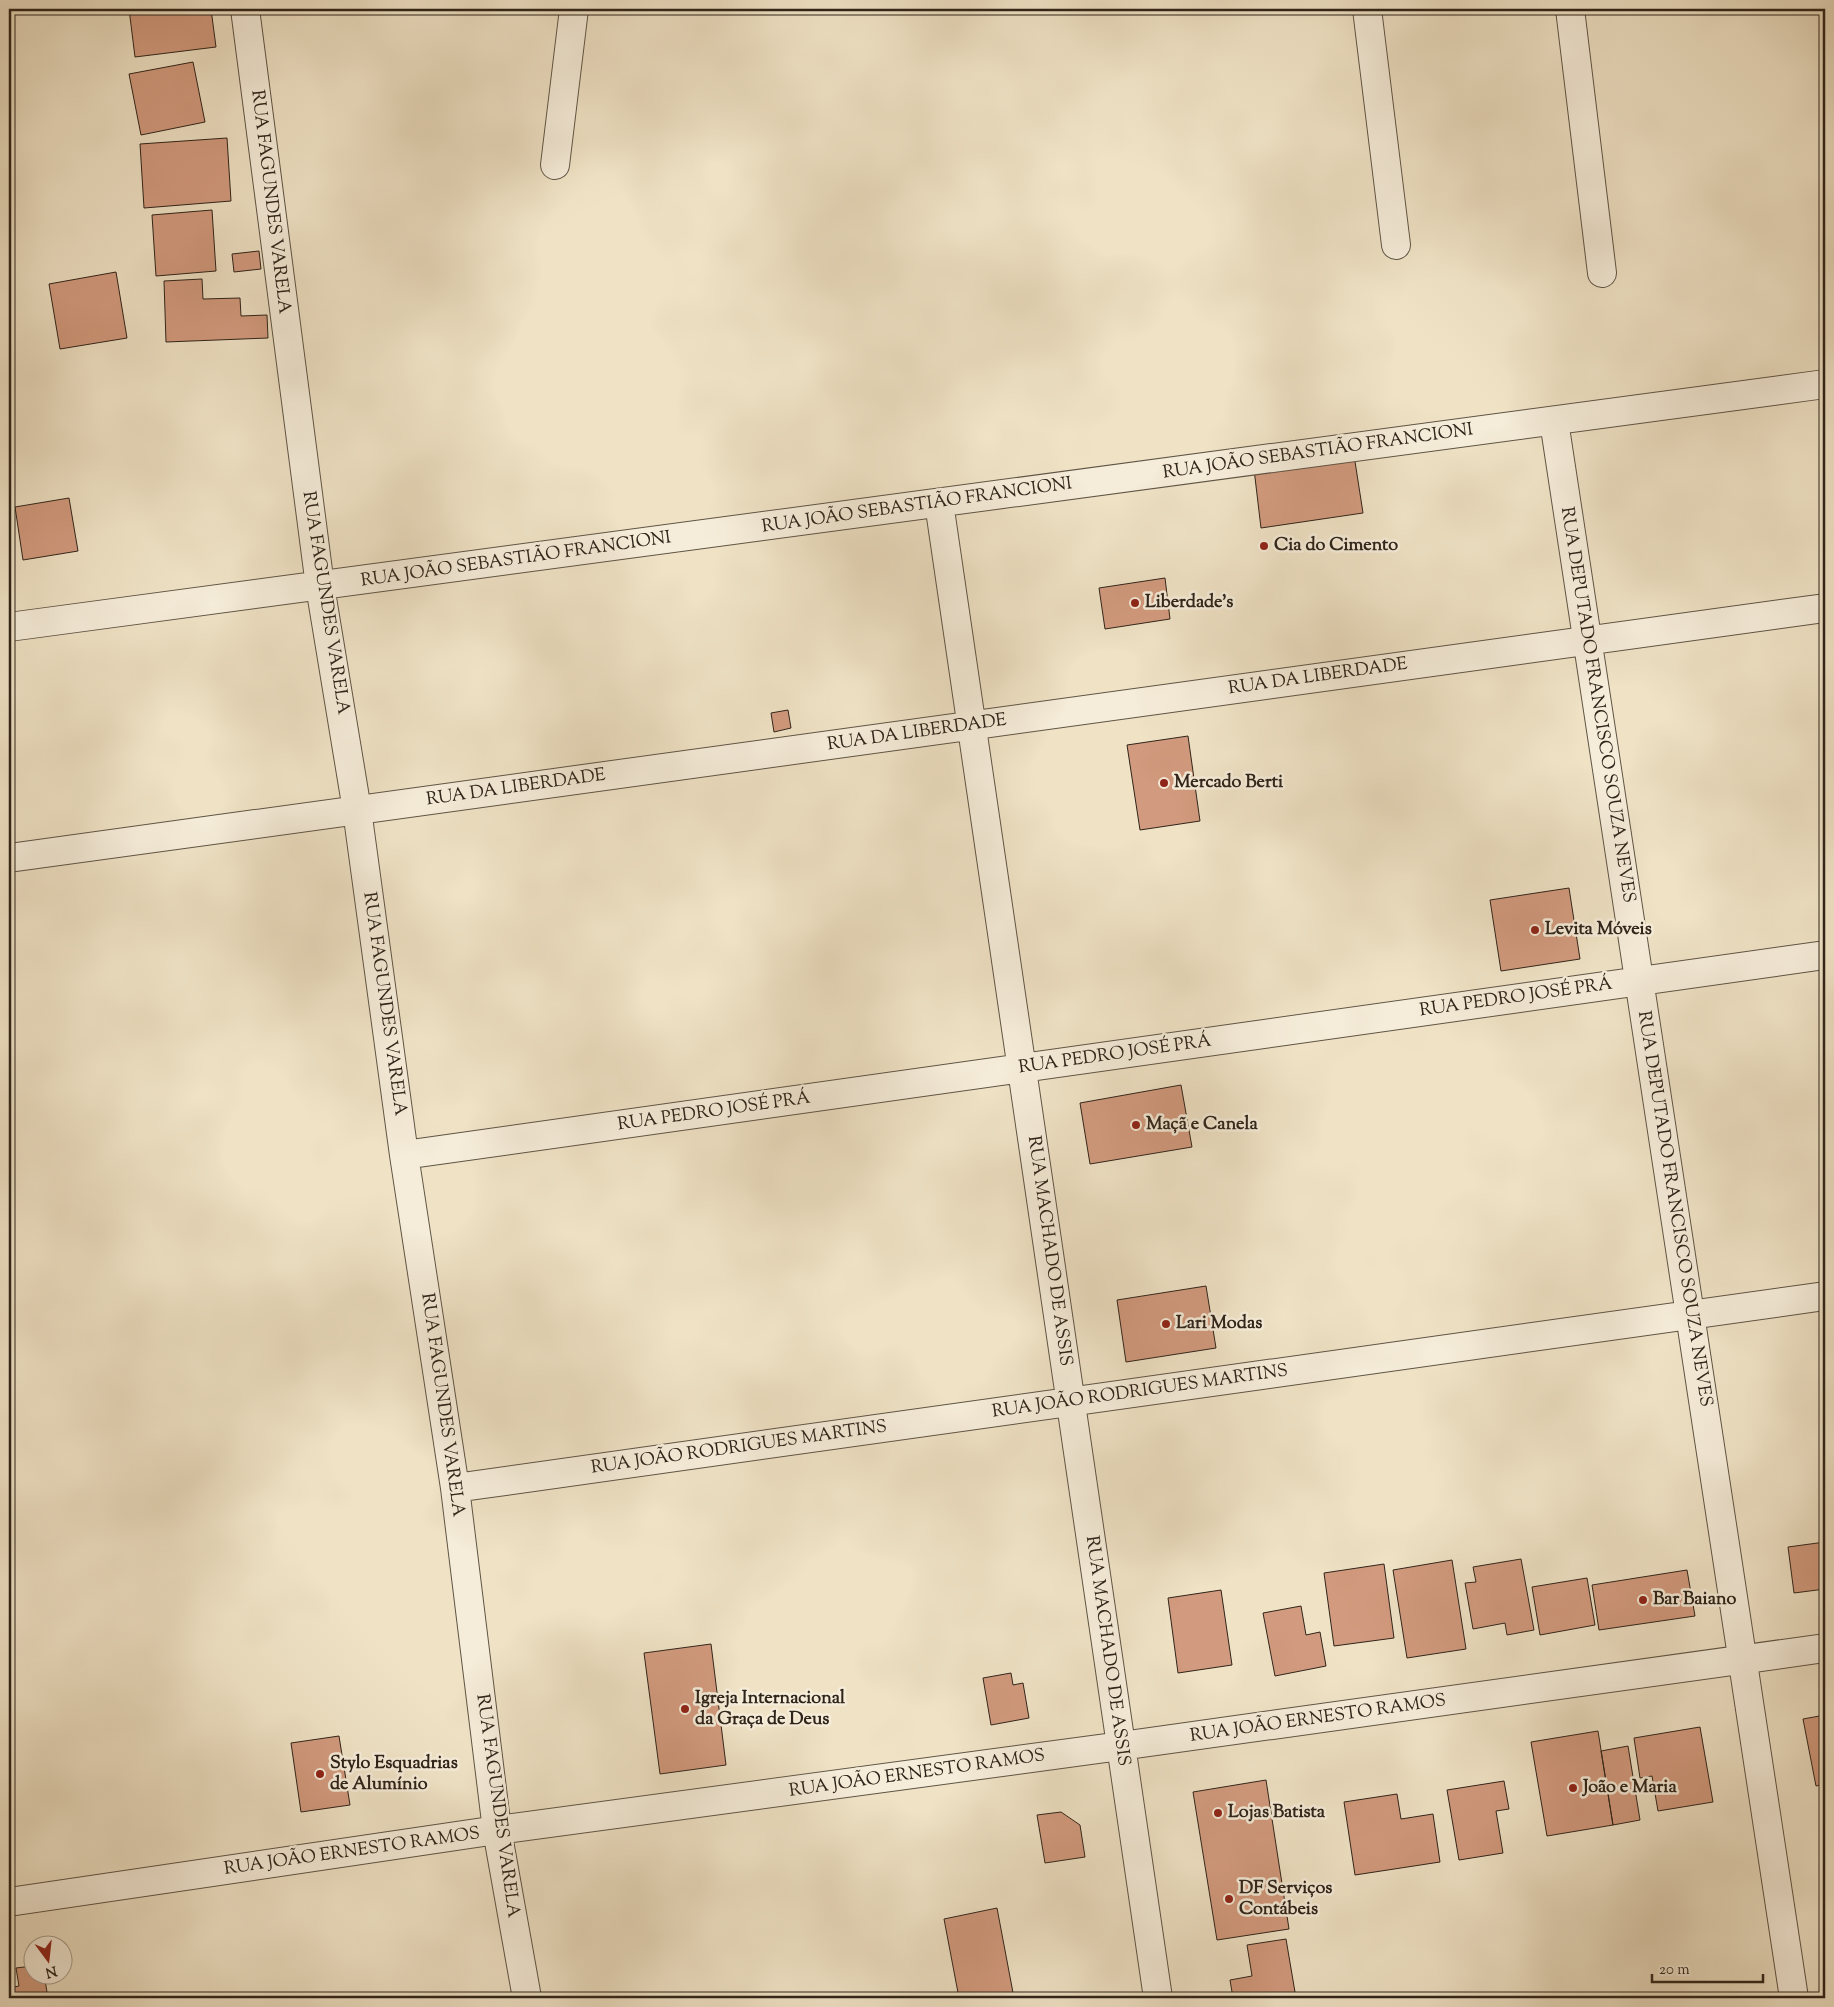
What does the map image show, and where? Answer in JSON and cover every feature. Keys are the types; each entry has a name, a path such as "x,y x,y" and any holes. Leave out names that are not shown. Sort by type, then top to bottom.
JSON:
{"street":[{"name":"RUA FAGUNDES VARELA","path":"245,9 320,586 358,810 404,1155 455,1488 497,1830 527,1998"},
{"path":"555,164 574,9"},
{"path":"1367,9 1396,245"},
{"path":"1570,9 1602,274"},
{"name":"RUA JOÃO SEBASTIÃO FRANCIONI","path":"9,628 1825,384"},
{"name":"RUA DEPUTADO FRANCISCO SOUZA NEVES","path":"1554,421 1794,1998"},
{"name":"RUA MACHADO DE ASSIS","path":"939,503 1158,1998"},
{"name":"RUA DA LIBERDADE","path":"9,858 1825,608"},
{"name":"RUA PEDRO JOSÉ PRÁ","path":"404,1155 1825,955"},
{"name":"RUA JOÃO RODRIGUES MARTINS","path":"455,1488 1825,1296"},
{"name":"RUA JOÃO ERNESTO RAMOS","path":"9,1902 497,1830 1121,1746 1825,1648"}],"building":[{"path":"129,9 211,9 216,47 135,57"},
{"path":"193,62 205,122 141,135 129,74"},
{"path":"227,138 231,201 144,208 140,144"},
{"path":"212,210 216,271 156,276 152,215"},
{"path":"259,251 261,269 234,272 232,254"},
{"path":"116,272 127,338 60,349 49,284"},
{"path":"202,279 203,299 240,298 241,316 267,315 268,338 166,342 164,281"},
{"path":"1354,455 1363,513 1261,528 1254,469"},
{"path":"69,498 78,551 23,560 15,507"},
{"name":"Liberdade's","path":"1165,578 1170,619 1105,629 1099,588"},
{"path":"788,710 791,728 774,732 771,713"},
{"name":"Mercado Berti","path":"1188,736 1200,821 1140,830 1127,745"},
{"name":"Levita Móveis","path":"1569,888 1580,959 1501,971 1490,900"},
{"name":"Maçã e Canela","path":"1181,1085 1192,1147 1090,1164 1080,1103"},
{"name":"Lari Modas","path":"1206,1286 1216,1348 1126,1362 1117,1300"},
{"path":"1825,1542 1825,1589 1794,1593 1788,1547"},
{"path":"1521,1559 1534,1630 1507,1635 1505,1623 1473,1629 1465,1583 1476,1582 1473,1567"},
{"path":"1452,1560 1466,1649 1407,1658 1393,1570"},
{"path":"1384,1564 1394,1638 1334,1646 1324,1573"},
{"name":"Bar Baiano","path":"1687,1570 1695,1616 1599,1630 1592,1585"},
{"path":"1587,1578 1595,1625 1540,1635 1532,1587"},
{"path":"1221,1590 1232,1665 1178,1673 1168,1598"},
{"path":"1301,1606 1306,1635 1320,1632 1326,1666 1275,1676 1263,1613"},
{"name":"Igreja Internacional da Graça de Deus","path":"711,1644 726,1765 660,1774 644,1653"},
{"path":"1011,1673 1013,1685 1023,1683 1029,1718 991,1725 983,1678"},
{"path":"1825,1715 1825,1784 1816,1786 1803,1719"},
{"path":"1700,1727 1713,1802 1658,1811 1652,1776 1640,1778 1634,1738"},
{"name":"João e Maria","path":"1598,1731 1613,1825 1547,1836 1531,1742"},
{"name":"Stylo Esquadrias de Alumínio","path":"339,1736 350,1805 301,1812 291,1743"},
{"path":"1628,1746 1640,1820 1613,1825 1601,1751"},
{"path":"1266,1780 1289,1929 1217,1940 1193,1792"},
{"path":"1504,1781 1509,1809 1496,1811 1503,1853 1459,1860 1447,1790"},
{"path":"1397,1794 1401,1819 1433,1814 1440,1862 1355,1875 1344,1802"},
{"path":"1061,1812 1080,1825 1085,1857 1045,1863 1037,1815"},
{"path":"997,1908 1014,1998 959,1998 944,1919"},
{"path":"1286,1939 1296,1998 1233,1998 1230,1980 1252,1976 1247,1945"},
{"path":"22,1967 22,1984 46,1984 48,1998 9,1998 9,1988 19,1986 16,1968"}],"place":[{"name":"Cia do Cimento","path":"1264,546"},
{"name":"Liberdade's","path":"1135,603"},
{"name":"Mercado Berti","path":"1164,783"},
{"name":"Levita Móveis","path":"1535,930"},
{"name":"Maçã e Canela","path":"1136,1125"},
{"name":"Lari Modas","path":"1166,1324"},
{"name":"Bar Baiano","path":"1643,1600"},
{"name":"Igreja Internacional da Graça de Deus","path":"685,1709"},
{"name":"Stylo Esquadrias de Alumínio","path":"320,1774"},
{"name":"João e Maria","path":"1573,1788"},
{"name":"Lojas Batista","path":"1218,1813"},
{"name":"DF Serviços Contábeis","path":"1229,1899"}]}
